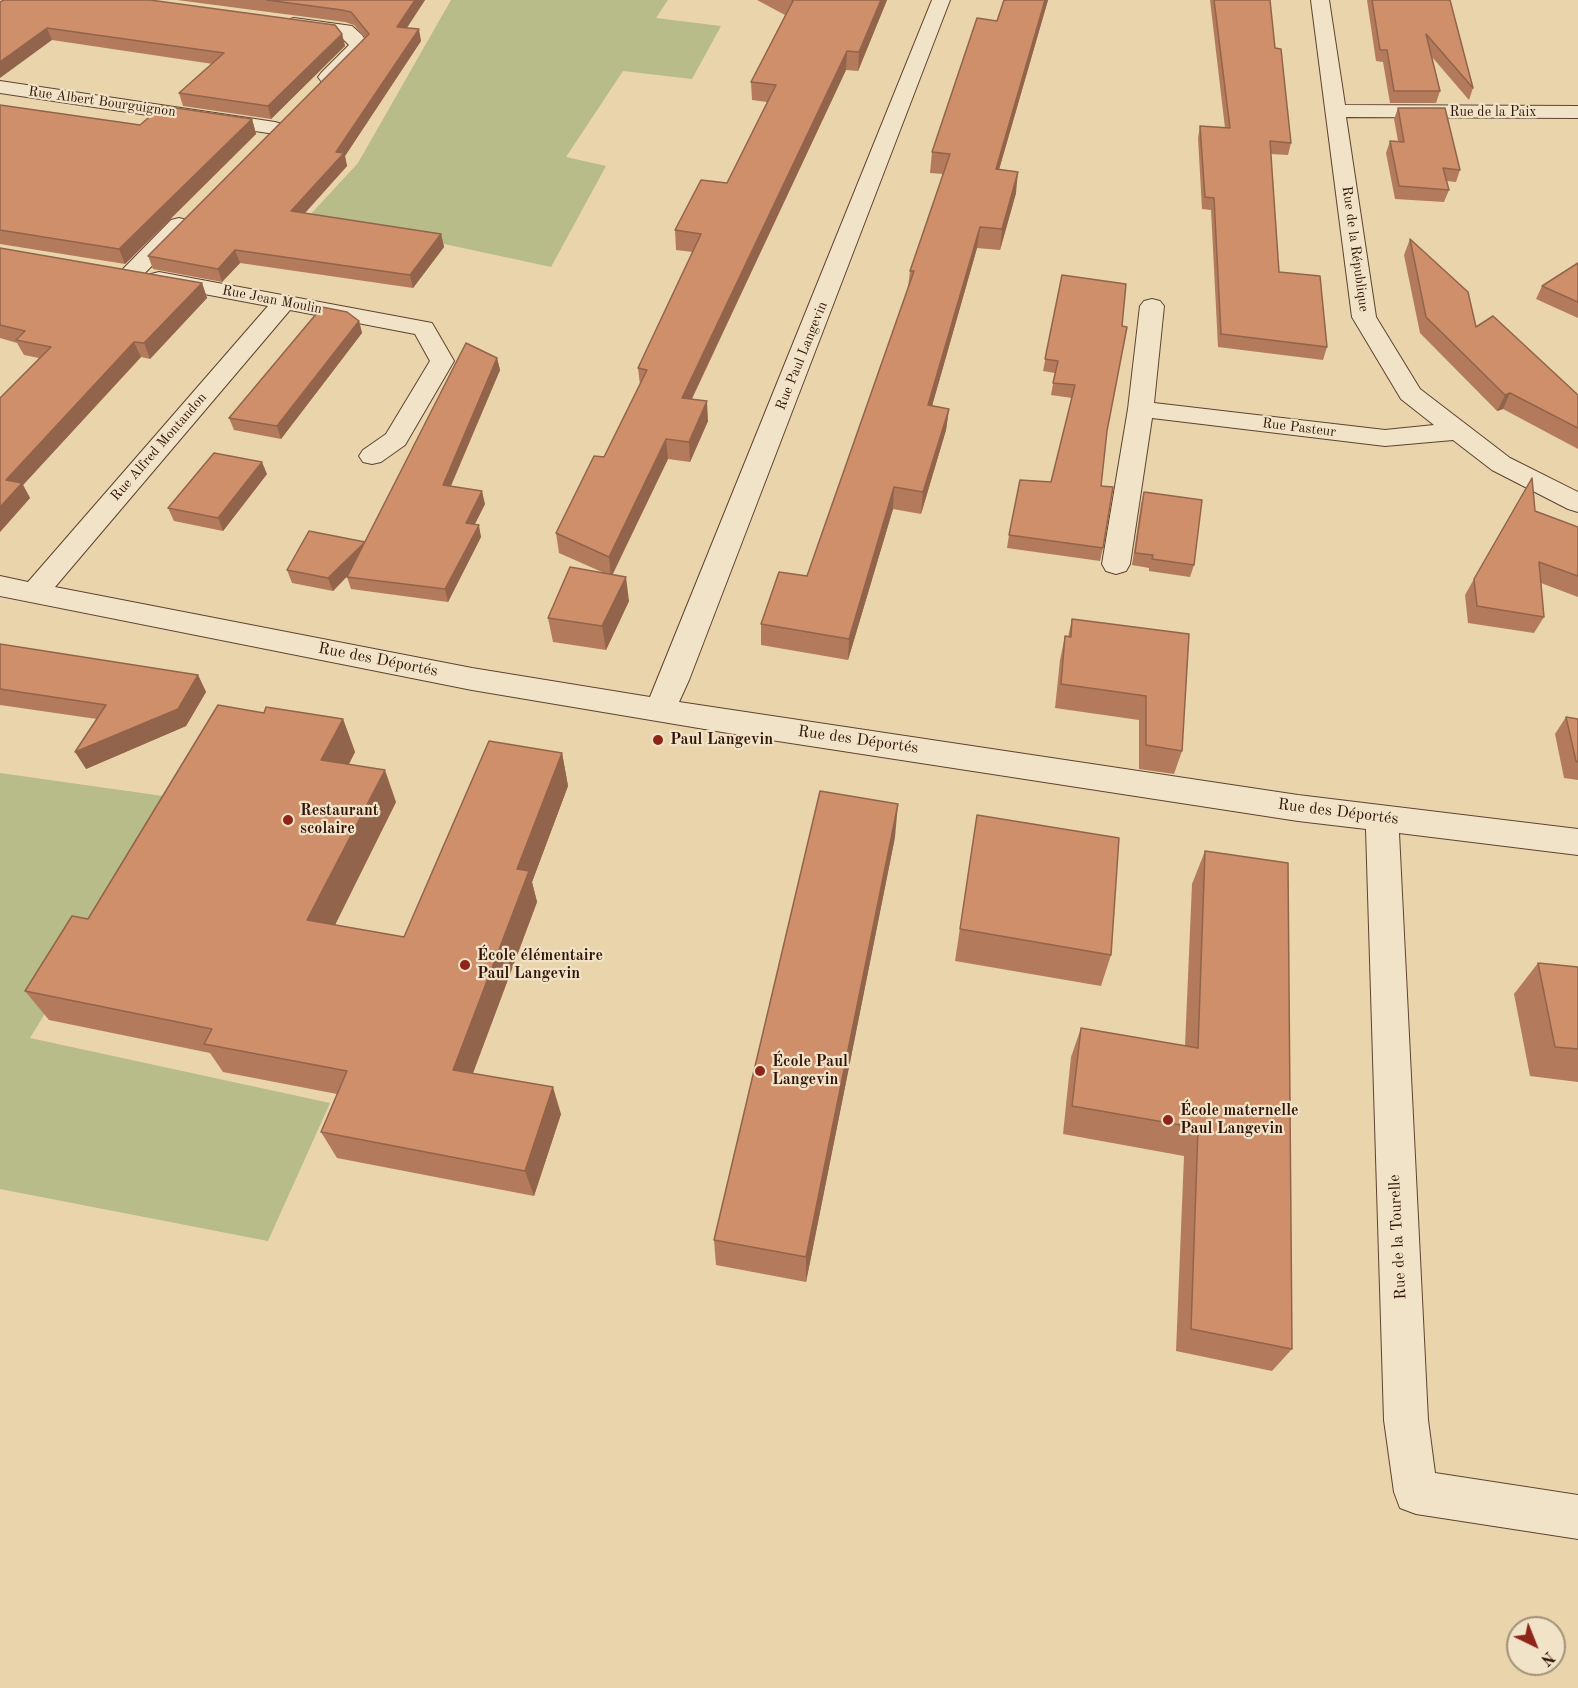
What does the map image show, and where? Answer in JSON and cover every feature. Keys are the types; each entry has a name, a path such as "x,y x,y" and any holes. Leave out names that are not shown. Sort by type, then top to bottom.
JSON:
{"street":[{"name":"Rue de la République","path":"1320,0 1364,317 1410,394 1501,464 1578,503"},
{"name":"Rue Paul Langevin","path":"660,708 682,658 942,1"},
{"path":"277,21 345,30 355,39 359,46 317,87"},
{"name":"Rue Albert Bourguignon","path":"0,87 275,128"},
{"name":"Rue de la Paix","path":"1336,111 1578,112"},
{"path":"259,144 292,112"},
{"name":"Rue Jean Moulin","path":"195,209 120,272 424,328 442,361 396,439 372,456"},
{"name":"Rue Alfred Montandon","path":"34,593 284,302"},
{"path":"1116,564 1141,409 1152,306"},
{"name":"Rue Pasteur","path":"1141,409 1385,438 1457,431"},
{"name":"Rue des Déportés","path":"0,586 472,679 660,708 758,726 1298,808 1578,842"},
{"name":"Rue de la Tourelle","path":"1382,817 1406,1420 1416,1492 1578,1517"}],"green space":[{"path":"451,0 668,0 656,18 721,26 692,79 623,71 566,157 606,166 551,267 310,215 358,163"},
{"path":"0,773 177,798 30,1038 330,1103 268,1241 0,1189"}],"building":[{"path":"4,0 150,0 335,25 342,34 268,106 179,93 224,53 47,28 0,62 0,2"},
{"path":"267,0 415,0 397,27 419,29 336,152 344,153 291,211 441,234 410,275 235,250 218,269 148,256 369,34 351,12"},
{"path":"792,0 881,0 859,52 847,51 682,398 707,401 689,442 666,439 609,557 556,533 594,456 604,457 647,370 638,368 701,234 675,230 701,180 727,183 776,85 751,82"},
{"path":"1004,0 1045,0 996,169 1018,172 1002,229 980,227 928,405 949,409 923,492 894,487 849,639 761,624 779,572 807,576 914,271 910,271 950,154 932,152 977,18 997,21"},
{"path":"1214,0 1270,0 1275,48 1281,49 1291,143 1270,141 1279,272 1320,276 1327,347 1221,334 1214,198 1205,197 1200,126 1230,128"},
{"path":"1372,0 1450,0 1473,88 1426,34 1440,91 1394,91 1387,50 1380,50"},
{"path":"0,105 140,125 162,106 252,119 119,249 0,230"},
{"path":"1398,108 1445,108 1460,170 1443,168 1449,190 1399,186 1390,141 1404,142"},
{"path":"1410,239 1468,292 1476,327 1493,316 1578,395 1578,428 1510,393 1505,395 1426,317"},
{"path":"0,248 202,283 144,343 134,342 6,480 22,483 0,507 0,398 51,347 16,340 25,331 0,325"},
{"path":"1578,263 1578,302 1542,286"},
{"path":"1062,275 1126,284 1122,326 1127,327 1107,431 1101,486 1113,487 1103,548 1009,535 1020,480 1051,482 1075,385 1053,383 1058,361 1045,359"},
{"path":"322,307 347,312 359,321 277,426 229,418"},
{"path":"466,343 497,358 443,485 482,491 466,523 479,525 445,589 347,577"},
{"path":"214,453 262,462 218,518 168,508"},
{"path":"1532,478 1535,511 1578,527 1578,576 1539,562 1544,617 1477,606 1474,579"},
{"path":"1144,492 1202,500 1194,565 1152,559 1153,555 1135,553"},
{"path":"309,531 365,542 328,578 287,570"},
{"path":"570,567 626,577 602,626 548,618"},
{"path":"1072,619 1189,634 1182,751 1146,745 1146,696 1061,684 1065,636 1071,637"},
{"path":"0,644 198,675 178,709 75,752 106,705 0,689"},
{"path":"218,705 264,713 266,707 343,719 321,760 385,770 307,920 404,937 489,741 562,753 517,869 529,871 453,1070 553,1087 525,1171 321,1132 347,1071 204,1044 212,1029 25,991 72,916 88,919"},
{"path":"1566,717 1578,719 1578,762 1576,761"},
{"path":"820,791 898,804 806,1257 714,1240"},
{"path":"977,815 1119,838 1111,955 960,929"},
{"name":"École maternelle Paul Langevin","path":"1205,851 1288,863 1292,1349 1191,1329 1198,1128 1072,1106 1081,1028 1198,1048"},
{"path":"1538,963 1578,967 1578,1049 1555,1047"}],"place":[{"name":"Paul Langevin","path":"658,740"},
{"name":"Restaurant scolaire","path":"288,820"},
{"name":"École élémentaire Paul Langevin","path":"465,965"},
{"name":"École Paul Langevin","path":"760,1071"},
{"name":"École maternelle Paul Langevin","path":"1168,1120"}]}
